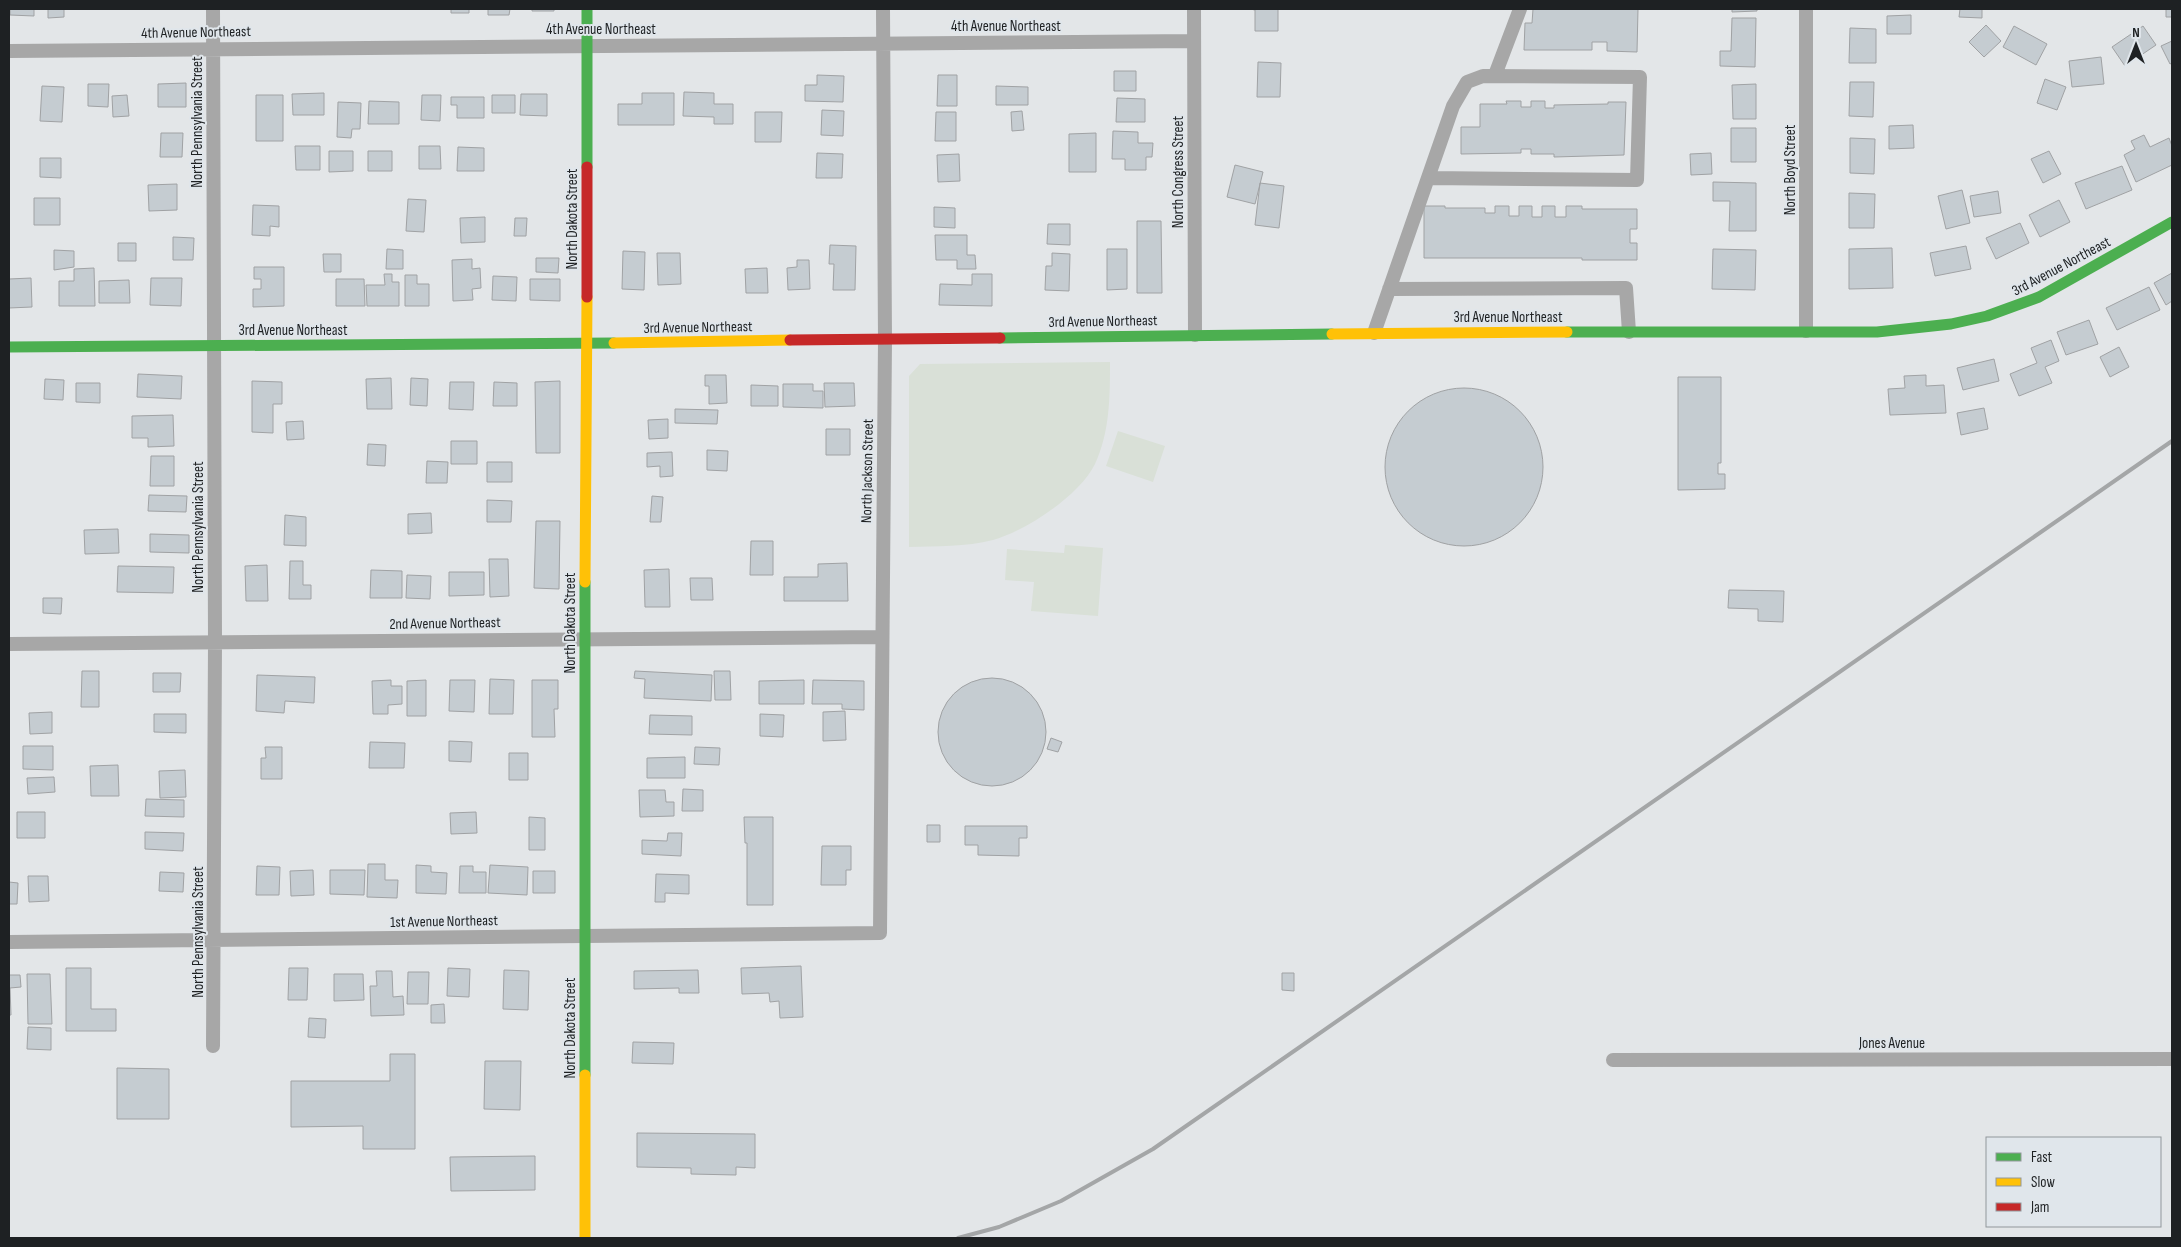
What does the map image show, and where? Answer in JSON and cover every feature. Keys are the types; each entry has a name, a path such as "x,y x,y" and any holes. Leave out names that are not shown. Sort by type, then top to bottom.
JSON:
{"street":[{"name":"North Pennsylvania Street","path":"213,9 214,1046"},
{"name":"North Dakota Street","path":"585,1238 586,936 584,638 587,343 587,9"},
{"name":"North Jackson Street","path":"880,933 885,340 883,9"},
{"name":"North Congress Street","path":"1194,9 1195,335"},
{"path":"1495,75 1520,9"},
{"name":"North Boyd Street","path":"1806,9 1806,331"},
{"name":"4th Avenue Northeast","path":"9,51 1194,41"},
{"path":"1374,333 1453,106 1467,82 1483,76 1495,75 1640,77 1637,180 1428,178"},
{"name":"3rd Avenue Northeast","path":"9,347 885,340 1374,333 1877,332 1953,324 2023,304 2057,288 2172,222"},
{"path":"1389,289 1626,288 1629,332"},
{"name":"2nd Avenue Northeast","path":"9,644 882,637"},
{"name":"1st Avenue Northeast","path":"9,942 880,933"},
{"name":"Jones Avenue","path":"1612,1060 2172,1060"}],"shaded area":[{"path":"1110,362 1108,414 1104,439 1095,464 1088,476 1077,488 1036,520 1021,529 993,540 962,545 909,547 909,376 920,364"},
{"path":"1118,431 1165,446 1153,482 1106,466"},
{"path":"1065,545 1103,548 1098,616 1031,611 1034,582 1005,580 1007,549 1064,553"}],"building":[{"path":"10,9 34,9 34,16 10,15"},
{"path":"48,9 64,9 64,17 48,18"},
{"path":"451,9 469,9 469,13 451,13"},
{"path":"488,9 510,9 509,15 488,15"},
{"path":"532,9 554,9 554,11 532,11"},
{"path":"1250,9 1278,9 1278,31 1255,31 1255,10"},
{"path":"1533,9 1638,9 1637,52 1607,51 1607,42 1592,42 1592,50 1524,50 1525,23 1532,23"},
{"path":"1732,9 1757,9 1757,11 1732,12"},
{"path":"1960,9 1982,9 1982,18 1959,17"},
{"path":"2166,9 2172,9 2172,17 2166,17"},
{"path":"1911,15 1911,34 1887,34 1887,16"},
{"path":"1732,18 1756,18 1755,67 1720,66 1720,51 1731,51"},
{"path":"1986,25 2001,41 1984,57 1969,42"},
{"path":"2014,26 2047,44 2036,65 2003,47"},
{"path":"2143,26 2156,45 2125,66 2112,47"},
{"path":"1850,28 1876,29 1876,63 1849,63"},
{"path":"2172,41 2172,63 2170,64 2161,46"},
{"path":"2101,57 2104,84 2072,87 2069,61"},
{"path":"1258,62 1281,63 1280,97 1257,97"},
{"path":"1114,71 1136,71 1136,91 1114,91"},
{"path":"817,75 844,76 843,102 805,101 805,85 817,85"},
{"path":"938,75 957,75 957,106 937,106"},
{"path":"2045,79 2066,87 2057,110 2037,103"},
{"path":"1850,82 1874,82 1873,117 1849,116"},
{"path":"186,83 186,107 158,107 158,84"},
{"path":"88,84 109,84 108,107 88,106"},
{"path":"1756,84 1756,119 1733,119 1732,85"},
{"path":"42,86 64,87 62,122 40,121"},
{"path":"996,86 1028,87 1028,105 996,105"},
{"path":"684,92 714,93 714,104 733,104 733,124 714,124 714,117 683,116"},
{"path":"324,93 324,115 293,115 292,94"},
{"path":"642,93 674,93 674,125 618,125 618,104 642,104"},
{"path":"521,94 547,94 547,116 520,115"},
{"path":"127,95 129,116 113,117 112,96"},
{"path":"256,95 283,95 283,141 256,141"},
{"path":"422,95 441,95 440,121 421,120"},
{"path":"492,95 515,95 515,113 492,113"},
{"path":"451,97 484,97 484,118 457,118 457,105 451,105"},
{"path":"1117,98 1145,99 1145,122 1116,122"},
{"path":"369,101 399,102 399,124 368,124"},
{"path":"1506,101 1521,101 1521,107 1531,107 1531,101 1545,101 1545,108 1554,108 1554,105 1626,102 1624,155 1554,157 1554,154 1531,154 1531,149 1521,149 1521,153 1461,154 1461,127 1480,127 1480,104 1507,104"},
{"path":"338,102 361,103 360,129 352,129 351,138 337,137"},
{"path":"822,110 844,111 843,136 821,135"},
{"path":"1022,111 1024,130 1012,131 1011,112"},
{"path":"755,112 782,112 781,142 755,142"},
{"path":"936,112 956,112 956,141 935,141"},
{"path":"1913,125 1914,148 1889,149 1889,126"},
{"path":"1731,128 1756,128 1756,162 1731,162"},
{"path":"1113,131 1138,132 1138,143 1153,143 1152,157 1146,157 1146,170 1125,170 1125,159 1112,159"},
{"path":"161,133 183,133 182,157 160,157"},
{"path":"1096,133 1096,172 1069,172 1069,134"},
{"path":"2144,135 2150,147 2169,138 2172,146 2172,165 2136,182 2124,155 2135,149 2131,141"},
{"path":"1850,138 1875,139 1874,174 1850,173"},
{"path":"295,146 320,146 320,170 296,170"},
{"path":"419,146 440,146 441,169 419,169"},
{"path":"458,147 484,148 484,171 457,171"},
{"path":"329,151 353,151 353,171 329,172"},
{"path":"368,151 392,151 392,171 368,171"},
{"path":"2049,151 2061,174 2043,183 2031,159"},
{"path":"817,153 843,154 842,178 816,178"},
{"path":"1711,153 1712,174 1691,175 1690,154"},
{"path":"959,154 960,181 938,182 937,155"},
{"path":"40,158 61,158 61,178 40,177"},
{"path":"1235,165 1263,172 1255,204 1227,197"},
{"path":"2122,166 2132,190 2086,209 2075,183"},
{"path":"1713,182 1756,183 1756,231 1729,231 1730,201 1713,201"},
{"path":"1260,183 1284,186 1279,228 1255,225"},
{"path":"177,184 177,210 149,211 148,185"},
{"path":"1962,190 1970,223 1946,229 1938,196"},
{"path":"1998,191 2001,213 1974,217 1970,196"},
{"path":"1849,193 1875,194 1874,228 1849,228"},
{"path":"34,198 60,198 60,225 34,225"},
{"path":"408,199 426,200 424,232 406,231"},
{"path":"2059,200 2070,222 2040,237 2029,215"},
{"path":"253,205 279,206 279,227 270,226 270,236 252,235"},
{"path":"1424,206 1485,208 1485,213 1495,213 1495,206 1509,206 1509,216 1519,216 1519,206 1532,206 1532,217 1542,217 1542,206 1555,206 1555,217 1566,217 1566,206 1582,206 1582,209 1637,209 1637,229 1630,229 1630,243 1637,243 1637,260 1424,258"},
{"path":"934,207 955,208 955,228 934,227"},
{"path":"485,217 485,242 461,243 460,218"},
{"path":"515,218 527,218 526,236 514,236"},
{"path":"1137,221 1161,221 1162,293 1137,293"},
{"path":"2020,223 2029,243 1996,259 1986,238"},
{"path":"1048,224 1070,224 1070,245 1047,244"},
{"path":"935,235 967,235 967,255 975,255 976,269 957,269 957,260 936,260"},
{"path":"173,237 194,238 193,260 173,260"},
{"path":"118,243 136,243 136,261 118,261"},
{"path":"830,245 856,246 855,290 833,290 834,264 829,264"},
{"path":"1966,246 1971,269 1935,276 1930,253"},
{"path":"1892,248 1893,288 1849,289 1849,249"},
{"path":"387,249 403,250 403,269 386,269"},
{"path":"1107,249 1127,249 1127,289 1107,290"},
{"path":"1713,249 1756,250 1755,290 1712,289"},
{"path":"54,250 74,251 74,267 54,270"},
{"path":"623,251 645,252 644,290 622,289"},
{"path":"657,253 680,253 681,284 658,285"},
{"path":"1052,253 1070,254 1069,291 1045,290 1046,266 1052,266"},
{"path":"323,254 341,254 341,272 324,272"},
{"path":"536,258 559,258 558,273 536,272"},
{"path":"472,259 472,269 480,268 481,288 472,289 473,300 453,301 452,260"},
{"path":"797,260 809,260 810,289 788,290 787,268 797,267"},
{"path":"254,267 284,267 284,306 253,307 253,289 261,289 261,279 254,279"},
{"path":"94,268 95,306 59,306 59,281 74,281 74,269"},
{"path":"767,268 768,293 746,293 745,269"},
{"path":"2172,273 2172,301 2166,305 2154,283"},
{"path":"384,274 392,274 392,282 399,282 399,306 367,306 366,285 385,285"},
{"path":"972,274 992,274 992,306 939,305 940,284 972,285"},
{"path":"405,275 417,275 417,284 429,284 429,306 405,306"},
{"path":"493,276 517,277 516,301 492,300"},
{"path":"31,278 32,307 9,308 9,279"},
{"path":"151,278 182,278 181,306 150,305"},
{"path":"336,279 364,279 365,306 336,306"},
{"path":"530,279 560,279 560,301 530,300"},
{"path":"129,280 130,303 99,303 99,281"},
{"path":"2149,287 2160,310 2117,330 2106,308"},
{"path":"2089,320 2098,344 2066,355 2057,332"},
{"path":"2051,340 2059,361 2045,367 2052,383 2019,396 2010,374 2037,363 2031,348"},
{"path":"2119,347 2129,367 2110,377 2100,357"},
{"path":"1994,359 1999,381 1963,390 1957,368"},
{"path":"138,374 182,376 181,399 137,397"},
{"path":"705,375 726,375 727,403 709,404 709,386 705,386"},
{"path":"1926,375 1926,386 1944,385 1946,413 1890,415 1888,389 1905,388 1904,376"},
{"path":"1678,377 1721,377 1721,463 1718,463 1718,474 1725,474 1725,489 1678,490"},
{"path":"391,378 392,409 367,409 366,379"},
{"path":"411,378 428,379 427,406 410,405"},
{"path":"45,379 64,380 63,400 44,399"},
{"path":"252,381 282,382 282,404 273,404 273,433 252,432"},
{"path":"560,381 560,453 536,453 535,382"},
{"path":"450,382 474,382 473,410 449,409"},
{"path":"494,382 517,383 517,406 493,406"},
{"path":"76,383 100,383 100,403 76,402"},
{"path":"824,383 854,383 855,406 825,407"},
{"path":"783,384 813,384 813,391 823,391 823,408 783,407"},
{"path":"751,385 778,386 778,406 751,406"},
{"path":"1456,388 1472,388 1501,397 1520,411 1530,423 1537,437 1543,459 1543,475 1537,497 1530,511 1520,523 1508,533 1494,540 1472,546 1456,546 1434,540 1420,533 1398,511 1391,497 1385,475 1385,459 1391,437 1398,423 1420,401 1434,394"},
{"path":"1984,408 1988,429 1961,435 1957,413"},
{"path":"675,409 718,410 717,424 675,423"},
{"path":"173,415 174,446 148,447 148,438 132,438 132,416"},
{"path":"668,419 668,438 649,439 648,420"},
{"path":"303,421 304,439 287,440 286,422"},
{"path":"826,429 850,429 850,455 826,455"},
{"path":"451,441 477,441 477,464 451,464"},
{"path":"368,444 386,445 385,466 367,465"},
{"path":"707,450 728,451 727,471 707,470"},
{"path":"672,452 673,476 660,477 660,466 647,467 647,453"},
{"path":"151,456 174,456 174,486 150,486"},
{"path":"427,461 448,462 447,483 426,483"},
{"path":"487,462 512,462 512,482 487,482"},
{"path":"149,495 187,496 186,512 148,511"},
{"path":"652,496 663,497 661,522 650,522"},
{"path":"487,500 512,501 511,522 487,522"},
{"path":"431,513 432,533 408,534 408,514"},
{"path":"285,515 306,517 306,546 284,545"},
{"path":"536,521 560,521 559,589 534,588"},
{"path":"118,529 119,553 85,554 84,530"},
{"path":"150,534 189,535 189,553 150,552"},
{"path":"751,541 773,541 773,575 750,575"},
{"path":"489,559 508,559 509,596 490,597"},
{"path":"290,561 303,561 303,585 311,585 311,599 289,599"},
{"path":"847,563 848,601 784,601 784,577 818,577 818,564"},
{"path":"267,565 268,601 246,601 245,566"},
{"path":"118,566 174,567 173,593 117,592"},
{"path":"669,569 670,607 645,607 644,570"},
{"path":"371,570 402,571 402,598 370,598"},
{"path":"449,572 484,572 484,595 449,596"},
{"path":"407,575 431,576 430,599 406,598"},
{"path":"690,578 712,578 713,600 691,600"},
{"path":"1729,590 1784,591 1783,622 1758,621 1758,609 1728,608"},
{"path":"43,598 62,598 61,614 43,613"},
{"path":"82,671 99,671 99,707 81,707"},
{"path":"635,671 712,675 711,701 644,698 645,679 634,678"},
{"path":"714,671 730,671 731,700 715,700"},
{"path":"153,673 181,673 180,692 153,692"},
{"path":"257,675 315,677 314,703 285,701 284,713 256,711"},
{"path":"992,678 1013,682 1030,694 1042,711 1046,732 1042,753 1030,770 1013,782 992,786 971,782 954,770 942,753 938,732 942,711 954,694 971,682"},
{"path":"490,679 514,680 513,714 489,714"},
{"path":"391,680 391,686 402,686 402,704 388,705 388,714 373,714 372,681"},
{"path":"426,680 426,716 407,716 407,681"},
{"path":"450,680 475,680 474,712 449,711"},
{"path":"532,680 558,680 558,709 554,709 555,737 532,737"},
{"path":"804,680 804,704 759,704 759,681"},
{"path":"813,680 864,681 864,710 842,709 842,704 812,704"},
{"path":"845,711 846,740 823,741 823,712"},
{"path":"52,712 52,733 30,734 29,713"},
{"path":"154,714 186,714 186,733 154,732"},
{"path":"760,714 784,715 783,737 760,736"},
{"path":"650,715 692,716 692,735 649,734"},
{"path":"1051,738 1062,742 1058,752 1047,749"},
{"path":"449,741 472,742 471,762 449,761"},
{"path":"370,742 405,743 404,768 369,768"},
{"path":"23,746 53,746 53,770 23,769"},
{"path":"265,747 282,747 282,779 261,779 261,758 266,758"},
{"path":"695,747 720,748 719,765 694,764"},
{"path":"509,753 528,753 528,780 509,780"},
{"path":"685,757 685,778 647,778 647,758"},
{"path":"118,765 119,796 91,796 90,766"},
{"path":"185,770 186,797 160,798 159,771"},
{"path":"54,777 55,792 28,794 27,778"},
{"path":"683,789 703,790 703,811 682,811"},
{"path":"639,790 665,790 666,802 674,802 674,816 640,817"},
{"path":"146,799 184,800 184,817 145,816"},
{"path":"17,812 45,812 45,838 17,838"},
{"path":"476,812 477,833 451,834 450,813"},
{"path":"529,817 545,818 545,850 529,850"},
{"path":"744,817 773,817 773,905 747,905 747,843 745,843"},
{"path":"927,825 940,825 940,842 927,842"},
{"path":"965,826 1027,826 1027,838 1019,838 1019,856 978,855 978,845 965,845"},
{"path":"145,832 184,833 183,851 145,849"},
{"path":"668,833 682,833 681,856 642,854 642,840 667,841"},
{"path":"822,846 851,846 851,870 846,870 846,885 821,885"},
{"path":"368,864 385,864 385,880 398,880 397,898 367,897"},
{"path":"416,865 431,866 431,872 447,873 446,894 416,893"},
{"path":"490,865 528,867 527,895 488,893"},
{"path":"257,866 280,867 279,895 256,895"},
{"path":"460,866 473,866 473,872 486,872 486,893 459,893"},
{"path":"313,870 314,895 291,896 290,871"},
{"path":"330,870 365,870 364,895 330,894"},
{"path":"533,871 555,871 555,893 533,893"},
{"path":"160,872 184,873 183,892 159,891"},
{"path":"656,874 689,875 689,894 665,893 665,902 655,902"},
{"path":"28,876 48,876 49,901 29,902"},
{"path":"9,882 18,883 17,904 9,904"},
{"path":"801,966 803,1017 780,1018 779,1001 770,1002 769,993 742,994 741,968"},
{"path":"66,968 91,968 91,1009 116,1009 116,1031 66,1031"},
{"path":"289,968 308,968 307,1000 288,1000"},
{"path":"448,968 470,969 469,997 447,996"},
{"path":"504,970 529,971 528,1010 503,1009"},
{"path":"698,970 699,993 679,993 679,988 634,989 634,971"},
{"path":"376,971 392,971 393,997 403,996 404,1015 371,1016 370,986 377,986"},
{"path":"408,972 429,972 428,1004 407,1004"},
{"path":"1282,973 1294,973 1294,991 1282,990"},
{"path":"27,974 50,974 52,1024 28,1024"},
{"path":"334,974 363,974 364,1000 334,1001"},
{"path":"9,975 20,975 21,987 10,988 11,1015 9,1015"},
{"path":"444,1004 445,1023 431,1023 431,1005"},
{"path":"309,1018 326,1019 325,1038 308,1037"},
{"path":"28,1027 51,1028 51,1050 27,1049"},
{"path":"633,1042 674,1043 673,1064 632,1063"},
{"path":"390,1054 415,1054 415,1149 363,1149 363,1126 291,1127 291,1081 390,1081"},
{"path":"485,1061 521,1061 520,1110 484,1109"},
{"path":"117,1068 169,1069 169,1119 117,1119"},
{"path":"637,1133 755,1134 755,1168 736,1167 736,1175 691,1174 691,1168 637,1167"},
{"path":"535,1156 535,1190 451,1191 450,1157"}],"railway":[{"path":"958,1238 999,1227 1061,1201 1153,1149 2172,441"}],"traffic: fast":[{"path":"587,9 587,167"},
{"path":"1567,332 1877,332 1951,324 1987,316 2039,297 2172,222"},
{"path":"1000,338 1332,334"},
{"path":"9,347 614,343"},
{"path":"585,582 585,1075"}],"traffic: slow":[{"path":"585,582 587,297"},
{"path":"1332,334 1567,332"},
{"path":"614,343 790,340"},
{"path":"585,1075 585,1238"}],"traffic: jam":[{"path":"587,167 587,297"},
{"path":"790,340 1000,338"}]}
